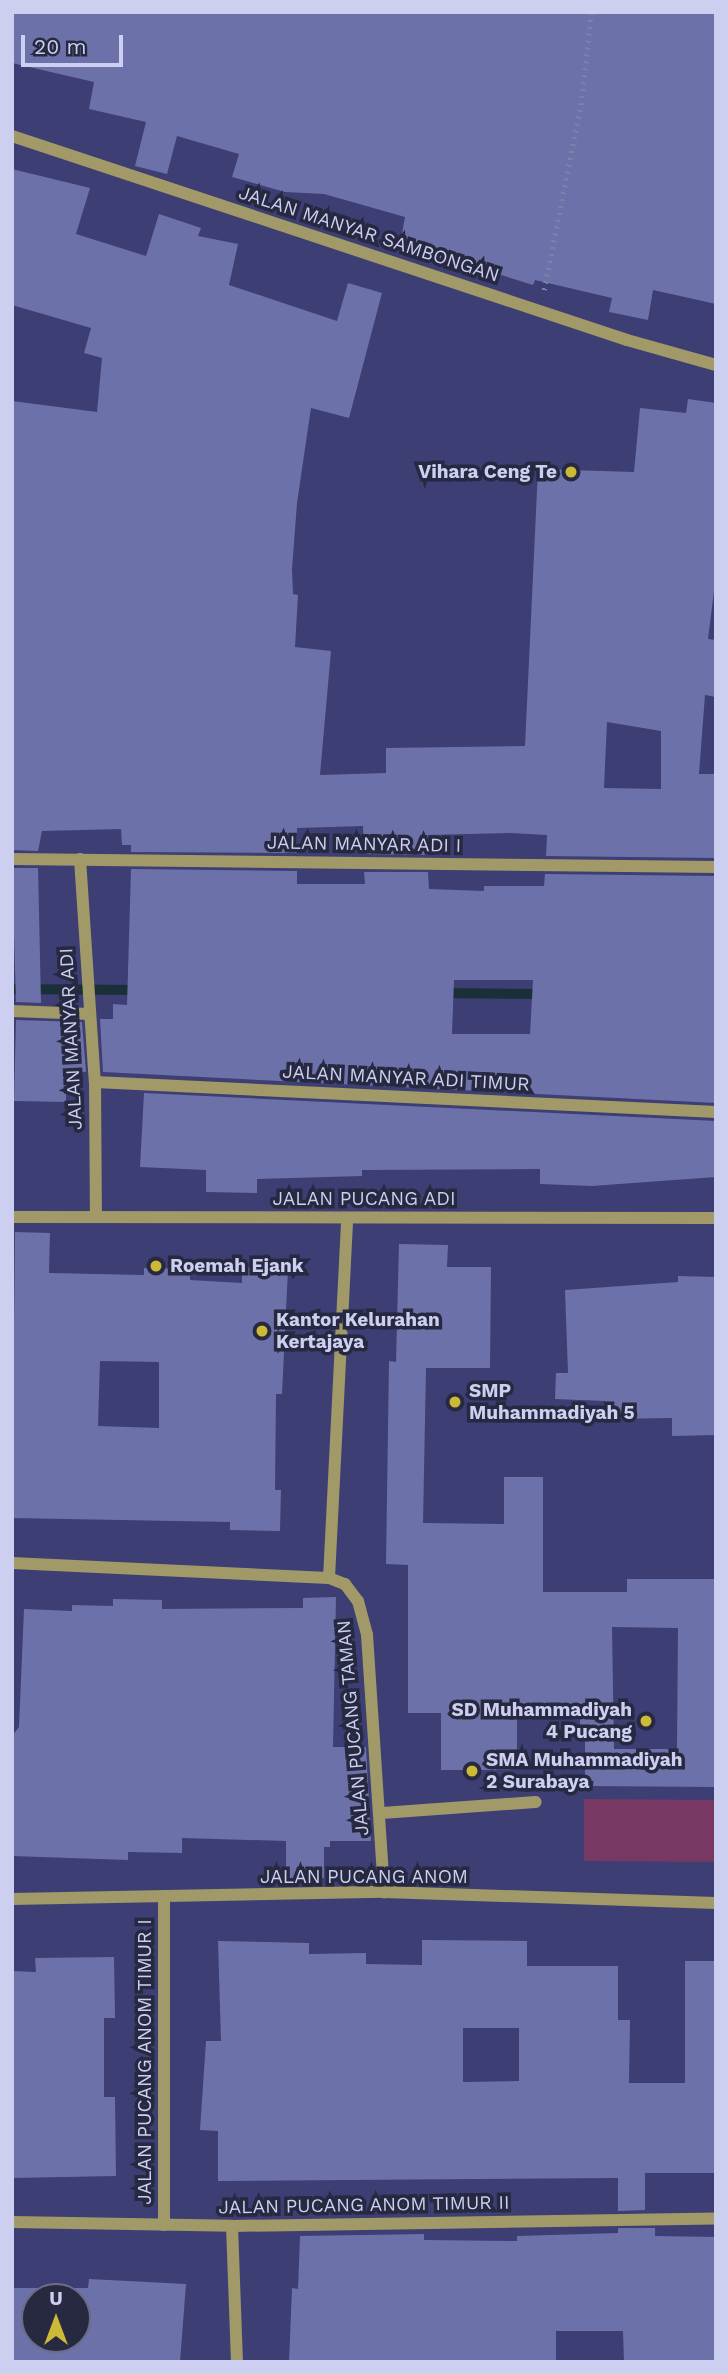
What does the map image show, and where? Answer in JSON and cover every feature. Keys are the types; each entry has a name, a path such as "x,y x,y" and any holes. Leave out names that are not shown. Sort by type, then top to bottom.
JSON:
{"street":[{"name":"JALAN MANYAR SAMBONGAN","path":"12,136 539,311 716,365"},
{"name":"JALAN MANYAR ADI I","path":"12,859 716,867"},
{"name":"JALAN MANYAR ADI","path":"80,859 95,1082 96,1217"},
{"path":"12,1011 90,1011"},
{"name":"JALAN MANYAR ADI TIMUR","path":"95,1082 716,1112"},
{"name":"JALAN PUCANG ADI","path":"12,1217 716,1219"},
{"path":"12,1563 329,1578 347,1218"},
{"name":"JALAN PUCANG TAMAN","path":"329,1578 345,1584 362,1610 382,1812 384,1892"},
{"path":"382,1812 536,1802"},
{"name":"JALAN PUCANG ANOM","path":"12,1899 164,1899 384,1892 716,1903"},
{"name":"JALAN PUCANG ANOM TIMUR I","path":"164,1899 164,2225"},
{"name":"JALAN PUCANG ANOM TIMUR II","path":"12,2222 232,2226 716,2218"},
{"path":"232,2226 237,2362"}],"path":[{"path":"539,311 582,98 591,12"}],"shaded area":[{"path":"584,1799 716,1800 716,1862 584,1861"}],"building":[{"path":"12,12 716,12 716,304 653,290 648,320 609,312 612,298 535,280 533,285 466,264 399,251 405,217 324,194 285,192 232,177 239,154 177,136 167,174 135,166 146,122 89,109 94,82 12,63"},
{"path":"12,169 90,188 76,234 146,256 159,214 201,228 198,236 238,244 229,285 337,321 348,283 382,293 349,418 311,408 297,503 292,569 293,594 298,595 295,647 331,651 320,775 386,773 386,748 525,746 538,469 634,472 640,408 686,413 688,399 716,403 716,575 708,639 716,640 716,697 705,695 699,774 716,774 716,858 546,856 547,835 511,833 428,835 428,855 364,854 363,826 297,828 297,853 131,852 131,845 122,845 121,829 42,831 38,851 12,850 12,401 97,412 102,358 84,353 91,328 12,305","holes":["607,722 661,731 661,789 604,788"]},
{"path":"12,868 38,868 41,1003 16,1002"},
{"path":"131,869 297,871 297,884 365,884 364,872 428,872 429,889 484,891 484,886 544,886 545,874 716,876 716,1103 103,1072 100,1019 113,1019 113,1004 127,1005","holes":["454,980 533,980 530,1034 452,1034"]},
{"path":"16,1020 82,1022 86,1072 66,1071 66,1102 14,1101"},
{"path":"144,1093 716,1121 716,1177 592,1186 540,1184 540,1169 362,1170 362,1176 257,1179 257,1193 206,1192 206,1170 140,1167"},
{"path":"15,1232 50,1233 49,1273 144,1275 144,1268 190,1269 190,1280 242,1283 242,1267 288,1269 282,1394 276,1394 275,1490 281,1490 280,1531 230,1530 230,1522 12,1518","holes":["100,1361 159,1362 159,1428 98,1426"]},
{"path":"399,1244 448,1245 447,1267 491,1267 490,1368 426,1368 423,1523 504,1524 504,1477 543,1477 543,1592 627,1592 627,1579 716,1579 716,1787 585,1786 585,1727 580,1727 580,1714 517,1714 517,1770 441,1770 441,1713 408,1713 408,1565 386,1564 389,1361 396,1362","holes":["612,1627 678,1628 677,1749 614,1749"]},
{"path":"678,1276 716,1277 716,1435 672,1436 672,1418 605,1419 605,1401 555,1399 556,1373 568,1373 565,1290 678,1282"},
{"path":"336,1597 333,1747 366,1747 371,1841 330,1841 330,1847 324,1847 324,1878 286,1878 286,1841 182,1838 182,1853 128,1852 128,1860 12,1856 12,1736 19,1727 24,1609 72,1611 72,1605 113,1606 113,1599 162,1600 162,1609 303,1608 303,1598"},
{"path":"422,1940 527,1941 527,1966 618,1966 618,2020 630,2020 629,2083 685,2083 685,1961 716,1961 716,2173 645,2173 645,2210 618,2211 618,2178 218,2181 218,2131 200,2130 206,2041 221,2041 218,1941 309,1943 309,1954 366,1953 366,1964 422,1965","holes":["463,2028 519,2028 519,2081 463,2082"]},
{"path":"114,1957 115,2018 104,2018 104,2097 115,2097 116,2176 12,2178 12,1971 36,1972 35,1958"},
{"path":"618,2228 655,2228 655,2236 716,2237 716,2362 624,2362 623,2331 556,2331 556,2362 289,2362 292,2288 298,2289 300,2236 424,2234 424,2240 517,2241 517,2236 618,2233"},
{"path":"89,2279 186,2284 180,2362 12,2362 12,2288 21,2288 21,2353 91,2353"}],"waterway":[{"path":"12,989 139,990"},
{"path":"442,993 545,994"}],"place":[{"name":"Vihara Ceng Te","path":"571,472"},
{"name":"Roemah Ejank","path":"156,1266"},
{"name":"Kantor Kelurahan Kertajaya","path":"262,1331"},
{"name":"SMP Muhammadiyah 5","path":"455,1402"},
{"name":"SD Muhammadiyah 4 Pucang","path":"646,1721"},
{"name":"SMA Muhammadiyah 2 Surabaya","path":"472,1771"}]}
